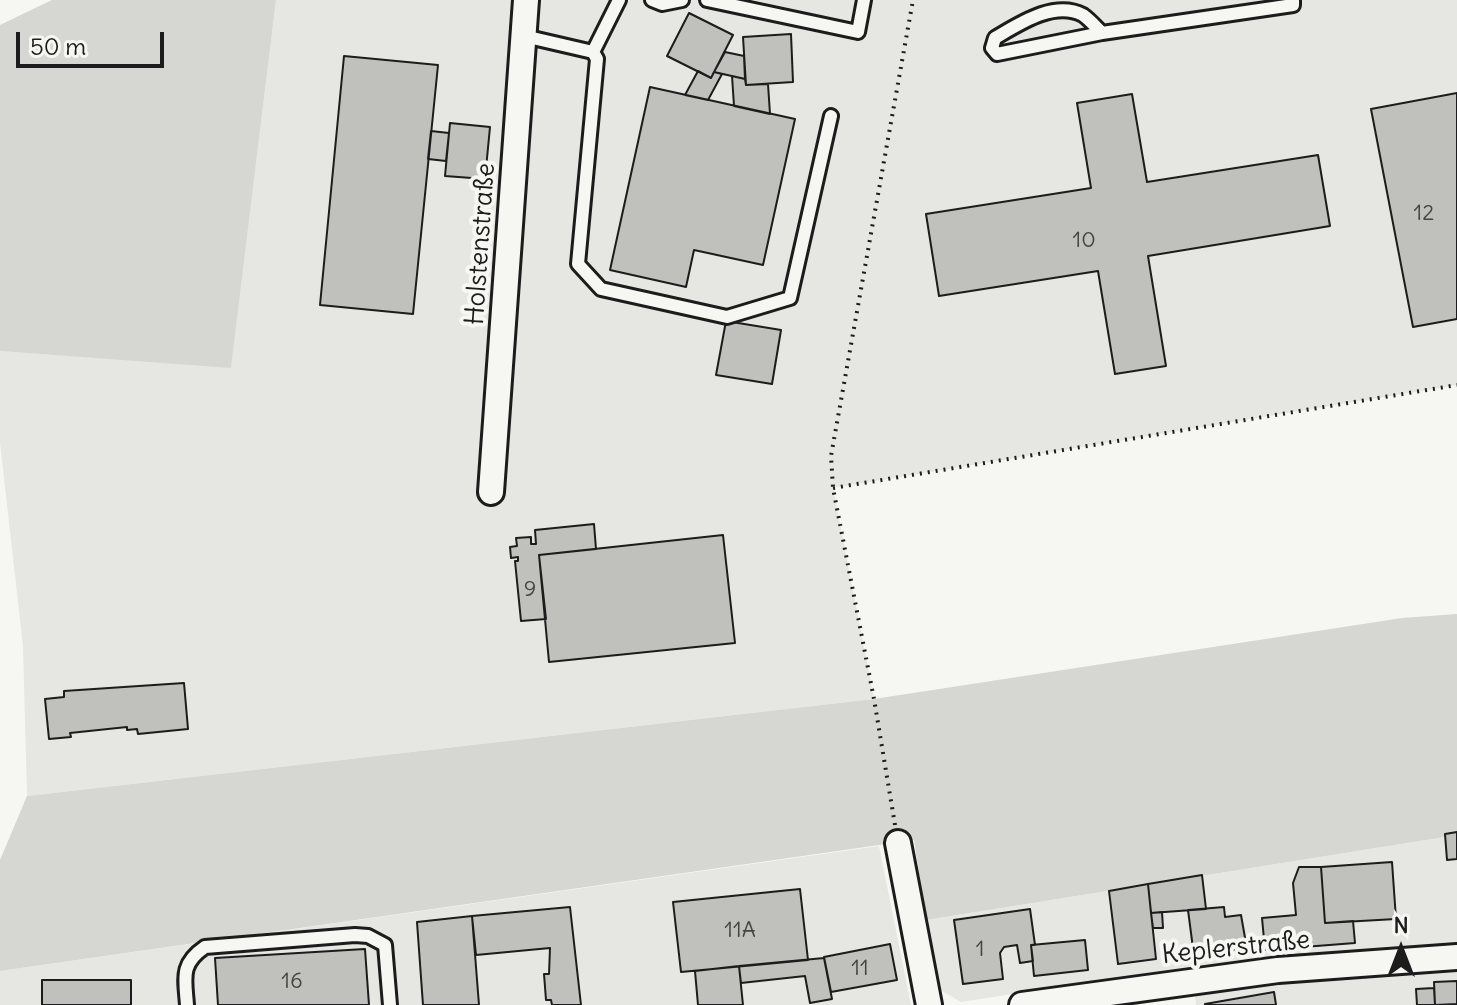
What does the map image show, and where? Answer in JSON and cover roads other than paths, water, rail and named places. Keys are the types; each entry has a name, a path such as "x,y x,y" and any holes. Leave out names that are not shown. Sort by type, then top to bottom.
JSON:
{"street":[{"name":"Holstenstraße","path":"491,492 526,0"},
{"path":"898,843 924,1004"},
{"name":"Keplerstraße","path":"1022,1005 1278,970 1457,957"}],"lane":[{"path":"593,52 619,0"},
{"path":"652,0 662,4 682,0"},
{"path":"707,0 858,32 864,0"},
{"path":"1102,33 1072,10 1053,9 1038,13 995,38 992,48 997,54 1102,33 1293,5 1293,0"},
{"path":"524,36 593,52 597,59 578,264 601,289 727,317 790,298 831,116"},
{"path":"187,1005 186,968 191,957 205,947 355,935 368,936 385,945 390,1005"}]}
